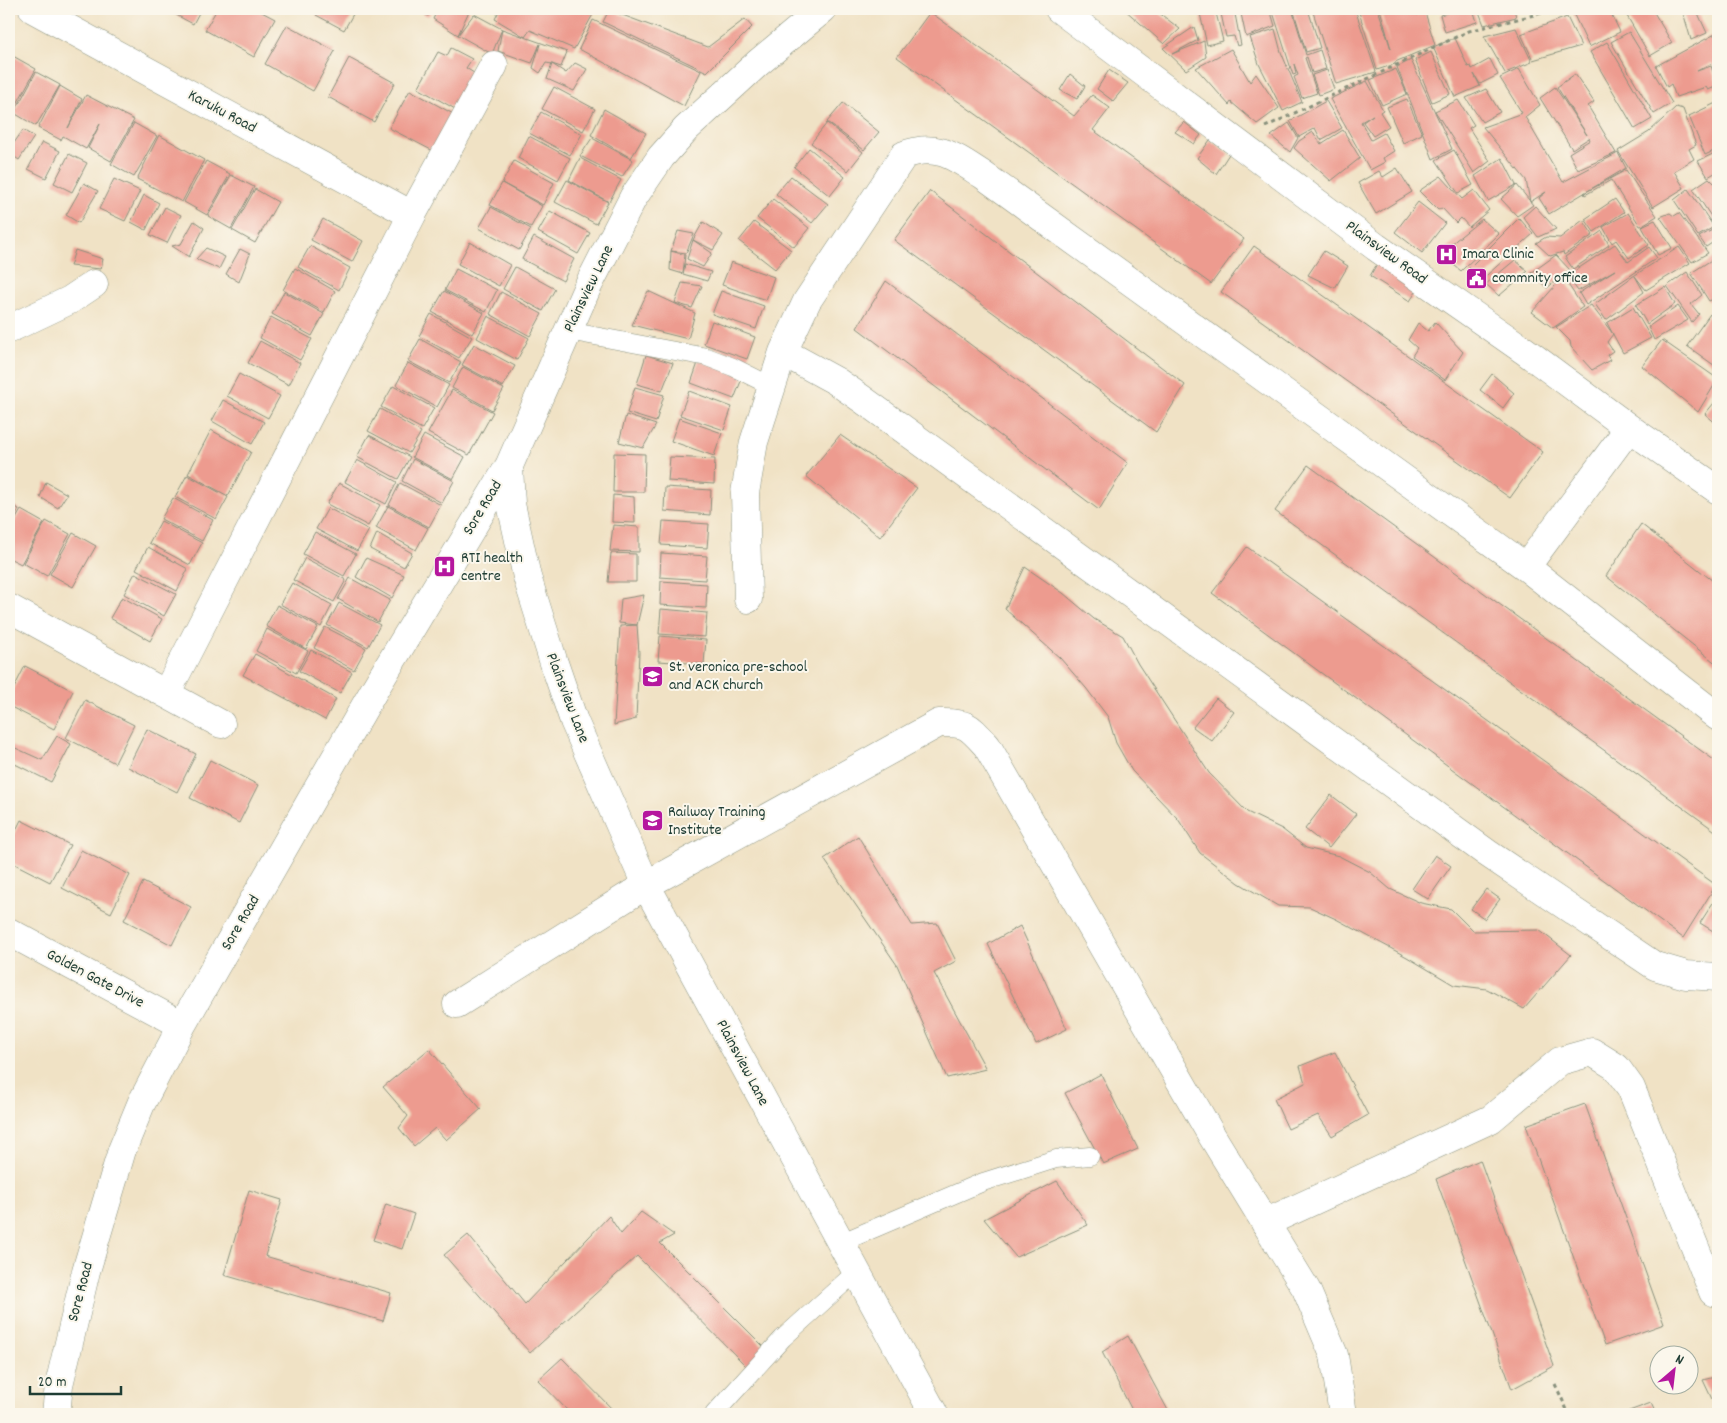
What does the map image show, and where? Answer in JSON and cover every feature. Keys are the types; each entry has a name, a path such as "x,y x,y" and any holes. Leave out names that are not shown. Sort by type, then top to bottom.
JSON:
{"street":[{"name":"Karuku Road","path":"33,9 412,215"},
{"name":"Plainsview Lane","path":"823,9 758,63 686,129 661,158 633,198 587,288 509,466 511,504 538,617 574,721 646,885 934,1414"},
{"name":"Plainsview Road","path":"1059,9 1376,247 1525,350 1629,428 1718,490"},
{"path":"166,694 412,215 494,65"},
{"path":"748,599 745,493 754,442 783,352 807,301 904,155 918,149 937,150 956,157 983,174 1526,567 1718,717"},
{"path":"9,329 70,300 94,284"},
{"path":"783,352 806,363 856,394 1487,853 1655,966 1686,976 1718,977"},
{"path":"1526,567 1629,428"},
{"name":"Sore Road","path":"56,1414 59,1385 71,1328 122,1150 140,1104 182,1025 371,695 509,466"},
{"path":"9,608 221,724"},
{"path":"457,1004 646,885 939,722 960,722 973,730 987,746 1207,1128 1306,1289 1334,1355 1343,1414"},
{"name":"Golden Gate Drive","path":"9,932 182,1025"},
{"path":"1265,1223 1491,1119 1560,1061 1592,1052 1616,1067 1631,1088 1713,1292"}],"lane":[{"path":"568,331 707,357 733,367 771,386"},
{"path":"840,1243 983,1182 1056,1159 1090,1156"},
{"path":"714,1414 783,1338 856,1272"}],"path":[{"path":"1235,141 1469,31 1558,9"},
{"path":"1555,1384 1569,1414"}],"building":[{"path":"165,9 201,9 193,24"},
{"path":"217,9 256,9 275,19 254,57 205,30"},
{"path":"319,9 356,9 344,30 316,15"},
{"path":"414,9 434,9 428,16"},
{"path":"438,9 470,9 458,35 433,19"},
{"path":"500,9 596,9 574,49 530,30 525,37 495,19"},
{"path":"1124,9 1154,9 1180,29 1164,44"},
{"path":"1199,9 1215,9 1223,41 1207,45"},
{"path":"1220,9 1234,9 1241,45 1237,46 1234,36 1226,37"},
{"path":"1240,9 1270,9 1275,26 1246,37"},
{"path":"1272,9 1292,9 1306,55 1320,50 1326,69 1312,73 1307,57 1305,58 1317,93 1302,98 1294,77 1298,75 1294,64 1296,74 1293,75"},
{"path":"1293,9 1308,9 1320,48 1306,52"},
{"path":"1312,9 1355,9 1376,72 1336,84"},
{"path":"1358,9 1378,9 1391,49 1380,9 1415,9 1417,15 1425,12 1435,45 1395,62 1395,64 1377,70"},
{"path":"1460,9 1473,9 1477,22 1445,32 1440,15"},
{"path":"1478,9 1514,9 1516,17 1484,25"},
{"path":"1583,9 1609,9 1620,32 1589,47 1573,13"},
{"path":"1623,9 1652,9 1672,43 1650,56"},
{"path":"1688,9 1696,9 1707,33 1691,40 1683,12"},
{"path":"609,10 708,47 745,19 752,27 707,72 603,22"},
{"path":"930,12 1074,116 1092,95 1110,108 1093,130 1244,239 1211,284 897,57"},
{"path":"474,14 502,29 492,54 458,35"},
{"path":"1567,17 1581,46 1533,60 1521,34"},
{"path":"593,20 701,71 684,106 579,49"},
{"path":"287,25 335,51 313,91 265,64"},
{"path":"1194,27 1198,40 1172,54 1204,41 1206,57 1186,70 1163,48"},
{"path":"1516,28 1532,62 1505,73 1484,36"},
{"path":"502,29 567,52 561,67 546,63 540,73 533,68 540,44 532,63 498,51"},
{"path":"1275,29 1281,52 1302,102 1283,111 1259,64 1250,37"},
{"path":"1629,32 1672,103 1654,114 1611,42"},
{"path":"1717,33 1718,75 1712,63 1697,71 1711,66 1718,86 1708,90 1706,87 1676,97 1671,84 1667,87 1656,66"},
{"path":"1455,38 1468,67 1471,66 1472,69 1490,59 1498,75 1480,84 1474,74 1480,86 1455,97 1433,47"},
{"path":"1607,42 1652,119 1635,129 1590,52"},
{"path":"451,48 472,59 466,68 477,75 457,110 418,88 438,52 447,56"},
{"path":"1231,49 1250,82 1256,74 1279,108 1257,124 1231,102 1229,105 1196,68"},
{"path":"1431,52 1450,94 1432,102 1415,60"},
{"path":"13,56 36,69 13,111 9,108 9,64"},
{"path":"349,58 395,83 374,122 328,97"},
{"path":"1411,60 1452,149 1433,159 1397,67"},
{"path":"575,63 587,69 574,91 547,79 552,64 566,73"},
{"path":"1396,69 1407,94 1382,105 1370,80"},
{"path":"1519,69 1540,105 1525,117 1563,182 1618,153 1626,168 1549,214 1539,198 1546,192 1530,202 1526,180 1483,127 1522,113 1500,78"},
{"path":"1109,70 1128,83 1113,101 1097,89"},
{"path":"1327,70 1334,89 1319,95 1312,75"},
{"path":"36,72 60,85 36,126 14,113"},
{"path":"1070,74 1085,86 1077,99 1060,90"},
{"path":"1575,74 1594,102 1588,106 1616,153 1578,170 1569,153 1590,140 1589,138 1572,149 1540,98 1555,87 1587,135 1557,87"},
{"path":"1367,81 1383,110 1380,112 1389,126 1373,136 1363,122 1373,115 1361,122 1371,140 1384,133 1394,151 1383,158 1385,162 1370,170 1330,99"},
{"path":"60,86 82,99 68,128 86,95 134,120 111,161 88,148 100,124 86,149 63,136 61,140 38,128"},
{"path":"554,87 595,109 583,131 542,109"},
{"path":"1486,89 1500,112 1482,122 1466,98"},
{"path":"410,90 457,116 437,153 389,128"},
{"path":"1407,99 1422,134 1403,143 1387,107"},
{"path":"1458,100 1474,125 1469,128 1490,161 1474,173 1435,111"},
{"path":"1326,101 1342,128 1321,140 1315,128 1299,137 1290,121"},
{"path":"1718,102 1718,149 1705,155 1689,116"},
{"path":"843,103 879,132 864,150 827,122"},
{"path":"1676,107 1683,109 1696,145 1689,149 1694,159 1674,171 1684,188 1653,207 1618,151 1649,132"},
{"path":"604,109 646,133 631,158 591,135"},
{"path":"541,112 582,134 570,155 529,133"},
{"path":"1184,122 1201,135 1194,144 1175,132"},
{"path":"134,123 157,136 134,177 111,164"},
{"path":"827,123 863,152 848,171 811,143"},
{"path":"1289,123 1298,138 1290,152 1271,136"},
{"path":"23,130 34,137 19,160 9,153 9,143 14,143"},
{"path":"1343,130 1360,158 1331,181 1294,148 1299,141 1313,132 1321,144"},
{"path":"159,135 204,160 182,202 137,179"},
{"path":"529,136 570,158 558,180 518,158"},
{"path":"592,138 633,160 622,177 580,156"},
{"path":"1210,140 1229,154 1216,174 1197,158"},
{"path":"42,142 60,151 46,178 28,169"},
{"path":"809,148 845,177 830,196 794,167"},
{"path":"1454,150 1473,185 1458,193 1436,160"},
{"path":"1717,152 1718,171 1708,177 1698,161"},
{"path":"69,154 87,163 72,192 54,183"},
{"path":"580,158 621,180 609,202 569,180"},
{"path":"1502,158 1516,185 1488,201 1475,176"},
{"path":"206,161 230,174 207,215 184,202"},
{"path":"514,161 554,183 543,205 502,183"},
{"path":"1397,168 1412,192 1376,214 1358,183 1379,171 1383,177"},
{"path":"1626,170 1657,216 1644,225 1640,226 1611,180 1585,195 1584,193"},
{"path":"231,175 254,187 231,229 208,216"},
{"path":"791,176 828,204 812,223 776,194"},
{"path":"1441,176 1462,199 1474,190 1489,210 1469,227 1461,218 1456,223 1442,208 1438,210 1419,191"},
{"path":"1709,178 1714,183 1718,182 1718,227 1693,189"},
{"path":"114,179 140,191 125,221 99,209"},
{"path":"567,180 608,202 596,224 555,202"},
{"path":"84,183 98,191 79,223 66,215"},
{"path":"502,183 542,206 531,227 490,205"},
{"path":"1517,185 1533,205 1517,216 1501,199"},
{"path":"255,189 278,202 255,243 232,230"},
{"path":"1688,189 1714,227 1698,236 1674,200"},
{"path":"930,191 1185,385 1156,432 894,240"},
{"path":"144,195 159,203 146,230 131,222"},
{"path":"773,199 809,228 794,247 757,218"},
{"path":"1615,199 1624,212 1594,232 1585,219"},
{"path":"1418,202 1445,223 1422,253 1395,232"},
{"path":"1535,206 1556,229 1538,237 1523,217"},
{"path":"165,207 181,215 167,243 150,235"},
{"path":"491,207 531,229 519,250 479,228"},
{"path":"550,211 590,233 578,254 538,232"},
{"path":"1628,213 1649,245 1629,258 1616,240 1612,243 1603,227"},
{"path":"1670,213 1674,216 1679,213 1708,253 1692,262 1660,217"},
{"path":"1519,218 1533,234 1478,283 1467,270"},
{"path":"323,219 363,241 352,262 311,240"},
{"path":"1482,219 1499,234 1461,271 1440,253"},
{"path":"1583,220 1593,235 1564,255 1563,252 1550,256 1536,243 1546,237 1560,238"},
{"path":"1655,220 1672,248 1658,255 1642,227"},
{"path":"194,221 204,228 189,257 172,246 181,244"},
{"path":"703,222 723,235 713,250 693,240"},
{"path":"754,222 791,250 775,269 739,241"},
{"path":"1718,227 1718,239 1706,247 1699,237"},
{"path":"678,231 694,234 686,253 671,251"},
{"path":"1602,231 1609,245 1573,269 1565,257"},
{"path":"534,237 574,259 563,281 522,259"},
{"path":"693,240 712,253 703,267 687,259"},
{"path":"470,242 510,265 499,286 458,264"},
{"path":"1615,244 1628,262 1649,247 1657,258 1586,305 1579,293 1615,270 1578,291 1567,276"},
{"path":"310,246 350,268 339,290 298,267"},
{"path":"1254,246 1543,452 1510,498 1221,292"},
{"path":"1679,247 1690,263 1646,290 1635,276 1644,292 1606,320 1595,304 1632,277"},
{"path":"206,248 225,257 219,269 196,259"},
{"path":"240,249 250,254 239,282 226,274"},
{"path":"75,250 103,259 101,269 70,266"},
{"path":"671,251 685,255 683,274 670,270"},
{"path":"1324,251 1348,266 1335,288 1308,275"},
{"path":"1556,255 1570,270 1547,288 1531,273"},
{"path":"1716,257 1718,297 1709,301 1691,273"},
{"path":"1515,260 1528,271 1499,296 1486,284"},
{"path":"731,262 774,277 766,300 722,285"},
{"path":"1378,262 1418,289 1410,301 1370,276"},
{"path":"685,264 711,272 707,281 683,274"},
{"path":"515,267 555,289 543,311 503,289"},
{"path":"295,268 335,291 324,312 283,290"},
{"path":"456,269 497,290 486,312 445,290"},
{"path":"1687,272 1702,295 1691,304 1699,314 1692,322 1667,286"},
{"path":"1563,277 1583,307 1553,328 1532,312"},
{"path":"886,281 1128,463 1099,510 857,328"},
{"path":"682,283 702,286 692,308 675,303"},
{"path":"1665,287 1675,304 1647,324 1636,305"},
{"path":"444,291 484,313 472,334 432,312"},
{"path":"648,291 695,313 688,339 632,325"},
{"path":"721,291 764,306 756,329 712,314"},
{"path":"284,292 324,314 312,336 272,314"},
{"path":"501,292 542,314 530,336 490,314"},
{"path":"1591,305 1613,334 1607,342 1613,351 1607,355 1610,360 1592,370 1571,347 1570,341 1556,327"},
{"path":"1678,306 1688,320 1654,340 1648,327"},
{"path":"1633,307 1651,338 1623,353 1607,323"},
{"path":"431,314 472,337 459,358 419,336"},
{"path":"1710,314 1718,320 1718,368 1687,346"},
{"path":"488,316 529,338 517,360 477,338"},
{"path":"271,317 312,339 300,360 260,338"},
{"path":"712,321 755,337 747,359 704,344"},
{"path":"1435,322 1463,352 1445,380 1412,356 1417,348 1408,340 1418,323 1428,331"},
{"path":"420,339 461,362 449,383 408,361"},
{"path":"1662,340 1718,379 1698,412 1642,366"},
{"path":"260,341 300,363 289,385 248,363"},
{"path":"474,344 515,366 503,387 462,365"},
{"path":"646,355 673,363 662,391 637,384"},
{"path":"699,360 743,376 734,399 691,383"},
{"path":"408,363 449,385 437,407 396,385"},
{"path":"463,367 504,389 492,410 452,388"},
{"path":"239,374 280,396 268,418 227,396"},
{"path":"1492,374 1514,393 1503,408 1480,390"},
{"path":"393,386 434,408 422,429 381,407"},
{"path":"635,387 664,395 656,422 627,413"},
{"path":"452,390 493,412 469,455 428,433"},
{"path":"689,391 732,407 724,430 680,415"},
{"path":"223,400 264,422 252,444 212,421"},
{"path":"1714,403 1718,406 1718,425 1705,414"},
{"path":"380,409 421,432 409,453 368,431"},
{"path":"626,415 656,425 643,448 619,442"},
{"path":"679,418 722,433 714,456 671,441"},
{"path":"211,430 251,452 228,496 188,474"},
{"path":"369,435 410,457 398,479 357,457"},
{"path":"424,435 465,457 453,479 412,457"},
{"path":"840,435 917,488 880,537 806,476"},
{"path":"614,453 645,454 644,492 613,492"},
{"path":"670,457 715,459 714,484 668,481"},
{"path":"413,459 454,481 442,503 402,481"},
{"path":"357,460 397,482 386,504 345,482"},
{"path":"1308,465 1718,763 1718,833 1275,511"},
{"path":"187,475 228,497 216,519 175,497"},
{"path":"46,482 67,494 58,508 40,497"},
{"path":"339,483 380,505 368,526 327,504"},
{"path":"400,483 441,505 429,527 389,505"},
{"path":"665,487 711,490 710,515 664,511"},
{"path":"613,495 634,497 635,523 612,522"},
{"path":"173,498 213,520 202,541 161,519"},
{"path":"9,503 19,509 9,529"},
{"path":"388,506 428,528 416,550 376,528"},
{"path":"328,508 369,530 357,551 316,529"},
{"path":"21,510 44,523 21,564 9,558 9,531"},
{"path":"46,521 70,534 47,576 23,563"},
{"path":"161,521 202,543 190,565 149,543"},
{"path":"663,521 709,524 707,548 661,545"},
{"path":"1641,524 1718,585 1718,665 1606,576"},
{"path":"613,525 639,527 639,552 610,551"},
{"path":"315,532 356,554 344,576 303,554"},
{"path":"73,533 96,546 73,587 50,574"},
{"path":"377,533 412,553 404,567 370,549"},
{"path":"148,547 188,569 177,591 136,569"},
{"path":"1247,547 1716,885 1683,938 1212,593"},
{"path":"611,553 636,554 636,582 608,582"},
{"path":"661,553 707,556 705,580 660,577"},
{"path":"305,558 346,580 334,602 293,580"},
{"path":"366,558 404,575 392,598 356,577"},
{"path":"1025,567 1063,593 1094,619 1123,636 1138,664 1209,773 1247,812 1282,829 1306,848 1339,856 1370,872 1390,889 1421,903 1451,909 1473,931 1539,930 1571,955 1524,1009 1487,989 1454,985 1407,957 1310,907 1278,906 1239,883 1200,853 1178,819 1132,771 1116,743 1108,717 1086,688 1060,658 1005,609"},
{"path":"135,573 176,594 164,616 124,594"},
{"path":"350,578 390,600 378,622 338,599"},
{"path":"661,581 707,584 706,608 660,605"},
{"path":"292,583 332,605 321,627 280,604"},
{"path":"644,595 637,625 619,623 621,599"},
{"path":"122,597 162,619 150,641 110,618"},
{"path":"339,603 380,625 368,647 327,625"},
{"path":"277,605 318,627 306,649 266,626"},
{"path":"661,609 707,613 705,637 659,634"},
{"path":"637,625 639,653 636,719 614,725 620,626"},
{"path":"325,627 366,648 354,670 314,648"},
{"path":"267,629 308,651 296,673 256,651"},
{"path":"660,636 706,640 704,664 658,661"},
{"path":"311,650 352,672 340,693 299,671"},
{"path":"255,654 336,699 325,720 243,675"},
{"path":"25,666 73,691 54,729 9,706 9,698"},
{"path":"1216,698 1234,712 1212,741 1193,727"},
{"path":"85,700 134,725 115,763 66,738"},
{"path":"147,729 196,754 177,792 128,767"},
{"path":"57,736 71,744 51,782 9,761 11,746 42,760"},
{"path":"210,760 258,785 239,823 190,798"},
{"path":"1331,795 1356,814 1329,848 1305,829"},
{"path":"21,820 70,845 50,882 9,861 9,844"},
{"path":"858,836 912,925 937,923 956,961 934,973 986,1069 947,1078 897,965 824,859"},
{"path":"81,850 130,875 111,913 62,888"},
{"path":"1435,855 1451,866 1428,899 1412,889"},
{"path":"143,882 191,907 172,945 124,920"},
{"path":"1486,889 1500,899 1485,919 1471,909"},
{"path":"1718,895 1718,934 1700,923"},
{"path":"1020,926 1067,1029 1036,1044 988,944"},
{"path":"429,1049 481,1109 446,1140 435,1128 414,1146 399,1128 408,1116 383,1087"},
{"path":"1335,1052 1368,1115 1332,1136 1318,1115 1288,1129 1274,1099 1305,1083 1300,1066"},
{"path":"1101,1074 1138,1149 1103,1164 1065,1093"},
{"path":"1585,1104 1664,1324 1605,1345 1526,1125"},
{"path":"1480,1160 1554,1366 1512,1389 1436,1179"},
{"path":"1057,1181 1088,1225 1016,1257 984,1219"},
{"path":"249,1190 282,1200 265,1256 391,1293 383,1321 224,1275"},
{"path":"386,1204 414,1214 402,1249 373,1240"},
{"path":"641,1212 674,1235 660,1243 767,1350 748,1368 637,1256 530,1353 444,1255 468,1235 525,1304 609,1216 621,1234"},
{"path":"1128,1336 1170,1414 1134,1414 1102,1352"},
{"path":"562,1358 617,1414 571,1414 538,1380"},
{"path":"1718,1376 1718,1412 1703,1380"},
{"path":"1651,1403 1656,1414 1621,1414"}],"place":[{"name":"Imara Clinic","path":"1446,254"},
{"name":"commnity office","path":"1476,278"},
{"name":"RTI health centre","path":"445,567"},
{"name":"St. veronica pre-school and ACK church","path":"653,676"},
{"name":"Railway Training Institute","path":"652,821"}]}
